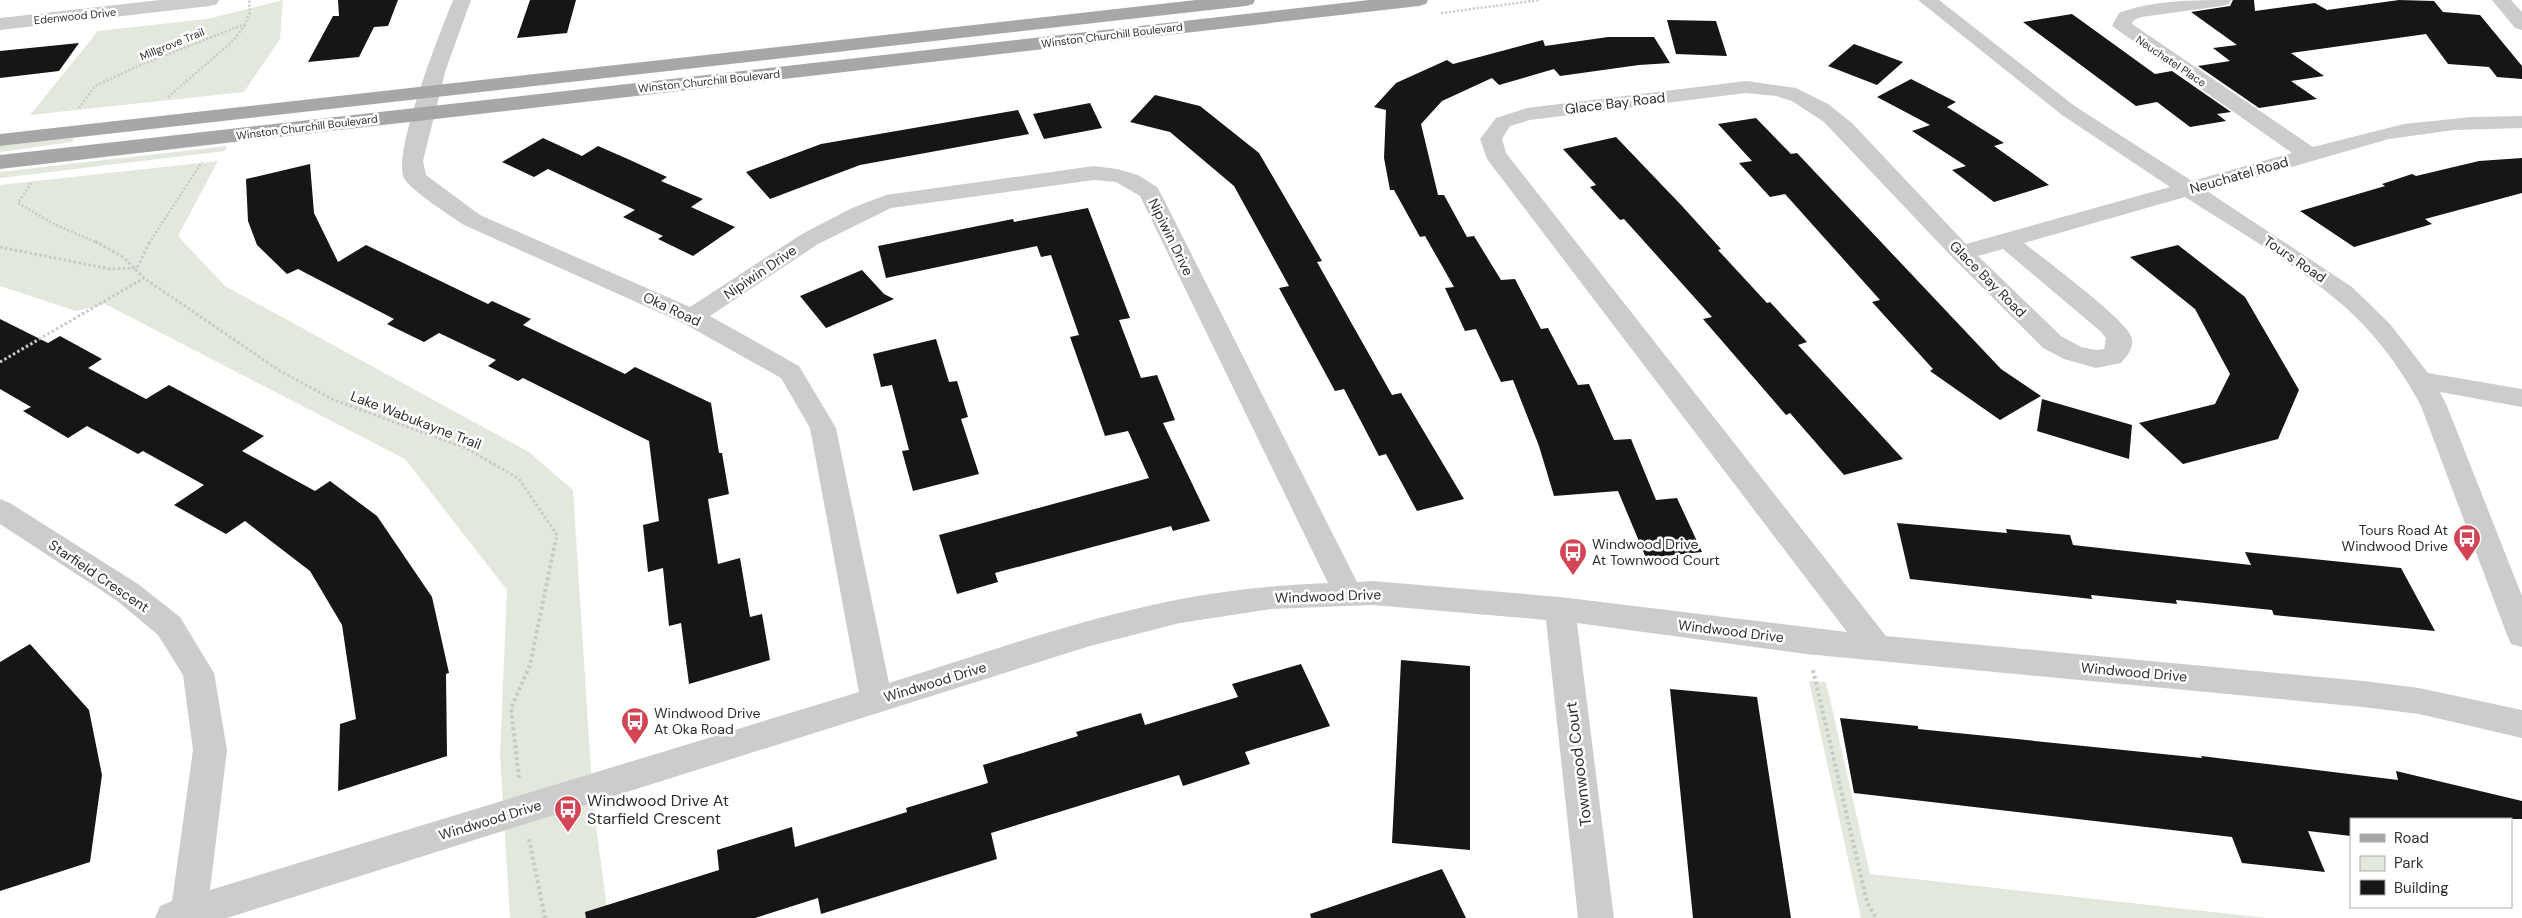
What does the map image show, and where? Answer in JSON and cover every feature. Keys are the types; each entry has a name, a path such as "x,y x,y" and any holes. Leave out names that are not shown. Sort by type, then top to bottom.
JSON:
{"main road":[{"name":"Winston Churchill Boulevard","path":"0,140 1246,0"},
{"name":"Winston Churchill Boulevard","path":"0,162 1419,0"}],"street":[{"name":"Edenwood Drive","path":"0,24 210,0"},
{"name":"Oka Road","path":"462,0 424,114 412,161 415,177 444,201 472,220 692,317 790,372 823,428 877,700"},
{"name":"Tours Road","path":"1927,0 2069,111 2190,189 2343,292 2381,330 2420,380 2434,406 2522,635"},
{"name":"Neuchatel Place","path":"2222,0 2136,12 2126,17 2122,26 2310,155"},
{"path":"2501,0 2522,24"},
{"name":"Glace Bay Road","path":"1877,648 1495,154 1491,138 1503,122 1527,114 1746,87 1778,89 1806,98 1833,117 1961,253 2052,342 2073,353 2096,359 2112,357 2119,348 2119,337 2109,325 2007,240"},
{"name":"Neuchatel Road","path":"1961,253 2387,133 2435,124 2522,122"},
{"name":"Nipiwin Drive","path":"692,317 820,231 886,202 1094,173 1116,174 1135,181 1149,192 1347,592"},
{"path":"2420,380 2522,398"},
{"name":"Starfield Crescent","path":"0,510 127,592 169,626 198,673 210,750 183,916"},
{"name":"Windwood Drive","path":"183,916 1090,634 1180,611 1271,597 1347,592 1462,599 1560,609 1806,641 2363,694 2420,701 2522,724"},
{"name":"Townwood Court","path":"1560,609 1596,918"}],"path":[{"path":"162,102 233,41 245,24 250,12 250,0"},
{"name":"Millgrove Trail","path":"87,96 95,86 138,66 245,24"},
{"path":"0,247 110,269 137,268 145,249 206,156"},
{"name":"Lake Wabukayne Trail","path":"18,203 41,217 118,254 137,268 144,278 280,371 326,396 468,449 519,479 557,535 530,665 511,708 523,810 545,918"},
{"path":"0,362 144,278"},
{"path":"1806,641 1867,902 1876,918"}],"green space":[{"path":"283,0 280,39 244,92 30,115 98,31 207,19"},
{"path":"74,138 72,142 0,152 0,146"},
{"path":"227,146 225,151 0,178 0,172"},
{"path":"218,161 178,236 225,286 529,452 573,490 593,802 608,918 510,918 500,755 507,590 405,459 105,304 76,311 0,286 0,185"},
{"path":"1809,681 1826,682 1870,874 2267,918 1861,918"}],"building":[{"path":"338,0 398,0 388,26 374,27 359,57 308,62 333,16 339,16"},
{"path":"530,0 576,0 567,33 517,38"},
{"path":"2233,0 2254,0 2255,11 2315,3 2327,10 2399,0 2434,1 2443,12 2480,15 2522,66 2522,79 2497,77 2489,67 2448,64 2426,34 2291,53 2324,76 2291,81 2317,99 2259,108 2198,66 2230,61 2213,48 2237,45 2191,12 2230,6"},
{"path":"2072,14 2155,74 2172,71 2231,112 2217,114 2226,121 2190,127 2157,102 2136,106 2023,22"},
{"path":"1667,20 1716,21 1727,56 1676,54"},
{"path":"1608,37 1654,37 1670,63 1639,65 1560,76 1554,69 1499,85 1492,78 1442,101 1421,124 1438,195 1444,195 1467,237 1474,236 1501,280 1515,279 1541,329 1548,328 1578,385 1589,384 1614,440 1631,439 1656,500 1677,498 1702,552 1646,558 1618,491 1554,496 1539,446 1513,380 1501,382 1476,329 1465,331 1445,288 1454,287 1425,236 1420,237 1394,190 1390,190 1384,158 1386,110 1374,107 1396,83 1447,60 1453,64 1543,40 1545,46"},
{"path":"79,43 59,71 0,78 0,51"},
{"path":"1854,44 1903,62 1877,85 1828,66"},
{"path":"1911,79 1956,102 1947,107 2004,143 1994,146 2049,185 1994,202 1952,170 1966,166 1912,131 1930,125 1877,97"},
{"path":"1155,95 1200,106 1259,153 1322,261 1317,262 1392,395 1401,393 1464,499 1417,511 1386,454 1379,456 1344,389 1335,391 1279,288 1289,286 1234,186 1170,132 1130,122"},
{"path":"1090,103 1102,128 1044,139 1033,114"},
{"path":"1018,110 1029,134 860,165 770,199 746,172 821,144"},
{"path":"1756,118 1791,154 1797,153 2001,369 2041,396 2000,420 1930,371 1933,369 1872,302 1880,300 1785,194 1770,197 1739,163 1752,161 1718,124"},
{"path":"1616,137 1682,206 1721,249 1718,250 1767,303 1770,302 1807,342 1798,345 1903,459 1844,475 1790,413 1786,415 1703,319 1712,317 1624,219 1620,220 1590,187 1596,185 1563,149"},
{"path":"543,138 582,156 598,146 667,177 661,181 703,199 691,207 735,227 693,256 658,239 663,236 623,217 635,210 548,169 534,177 502,162"},
{"path":"2522,158 2522,193 2425,219 2432,224 2354,247 2300,211 2385,186 2382,184 2412,174 2416,176 2479,161"},
{"path":"310,164 314,213 338,262 366,245 488,304 492,301 531,319 523,325 625,374 635,367 711,403 719,453 722,453 729,494 708,499 718,564 740,558 750,617 762,614 770,660 689,684 681,623 669,626 663,568 648,572 643,525 659,521 649,441 523,378 518,381 488,366 496,360 439,333 424,342 387,324 394,319 298,269 287,274 257,245 248,221 246,179"},
{"path":"1088,208 1130,318 1119,320 1141,378 1157,375 1175,420 1163,423 1210,521 1173,531 1171,526 995,573 998,582 957,594 939,535 1149,478 1128,431 1105,436 1070,337 1079,335 1051,255 1041,257 1037,246 886,278 878,246 1013,219 1014,222"},
{"path":"2178,245 2245,297 2299,390 2278,439 2183,464 2139,423 2215,404 2230,374 2195,309 2130,257"},
{"path":"862,270 884,294 894,299 826,328 800,296"},
{"path":"0,319 48,343 60,336 102,359 88,368 146,399 169,385 264,436 242,451 315,491 330,481 377,516 432,597 449,673 446,674 447,756 338,791 340,724 356,719 342,625 310,571 245,521 226,534 174,505 204,485 143,451 138,454 87,426 68,438 23,411 31,407 0,389"},
{"path":"936,339 949,382 957,381 968,417 961,419 979,474 913,491 902,451 909,450 892,385 881,387 873,354"},
{"path":"2042,399 2132,425 2129,459 2037,431"},
{"path":"1897,523 2007,533 2006,529 2070,535 2073,545 2251,565 2245,552 2401,568 2435,631 2274,615 2272,610 2176,600 2177,604 2091,595 2092,599 1910,579"},
{"path":"30,644 89,710 102,775 90,862 0,891 0,662"},
{"path":"1401,660 1470,666 1470,850 1392,843"},
{"path":"1301,664 1330,726 1245,752 1250,764 1183,786 1179,775 991,833 997,859 821,914 818,898 755,918 586,918 585,912 719,870 717,850 792,827 795,847 907,812 906,808 988,783 983,765 1078,736 1076,732 1141,713 1145,725 1238,697 1232,684"},
{"path":"1670,689 1757,697 1791,918 1693,918"},
{"path":"1840,718 1918,726 1918,729 2202,758 2201,756 2398,780 2396,771 2522,801 2522,819 2350,818 2350,836 2308,831 2325,872 2242,863 2232,837 1854,793"},
{"path":"1442,869 1466,918 1311,918 1310,914"}],"place":[{"name":"Tours Road At Windwood Drive","path":"2467,562"},
{"name":"Windwood Drive At Townwood Court","path":"1573,576"},
{"name":"Windwood Drive At Oka Road","path":"635,745"},
{"name":"Windwood Drive At Starfield Crescent","path":"568,833"}]}
